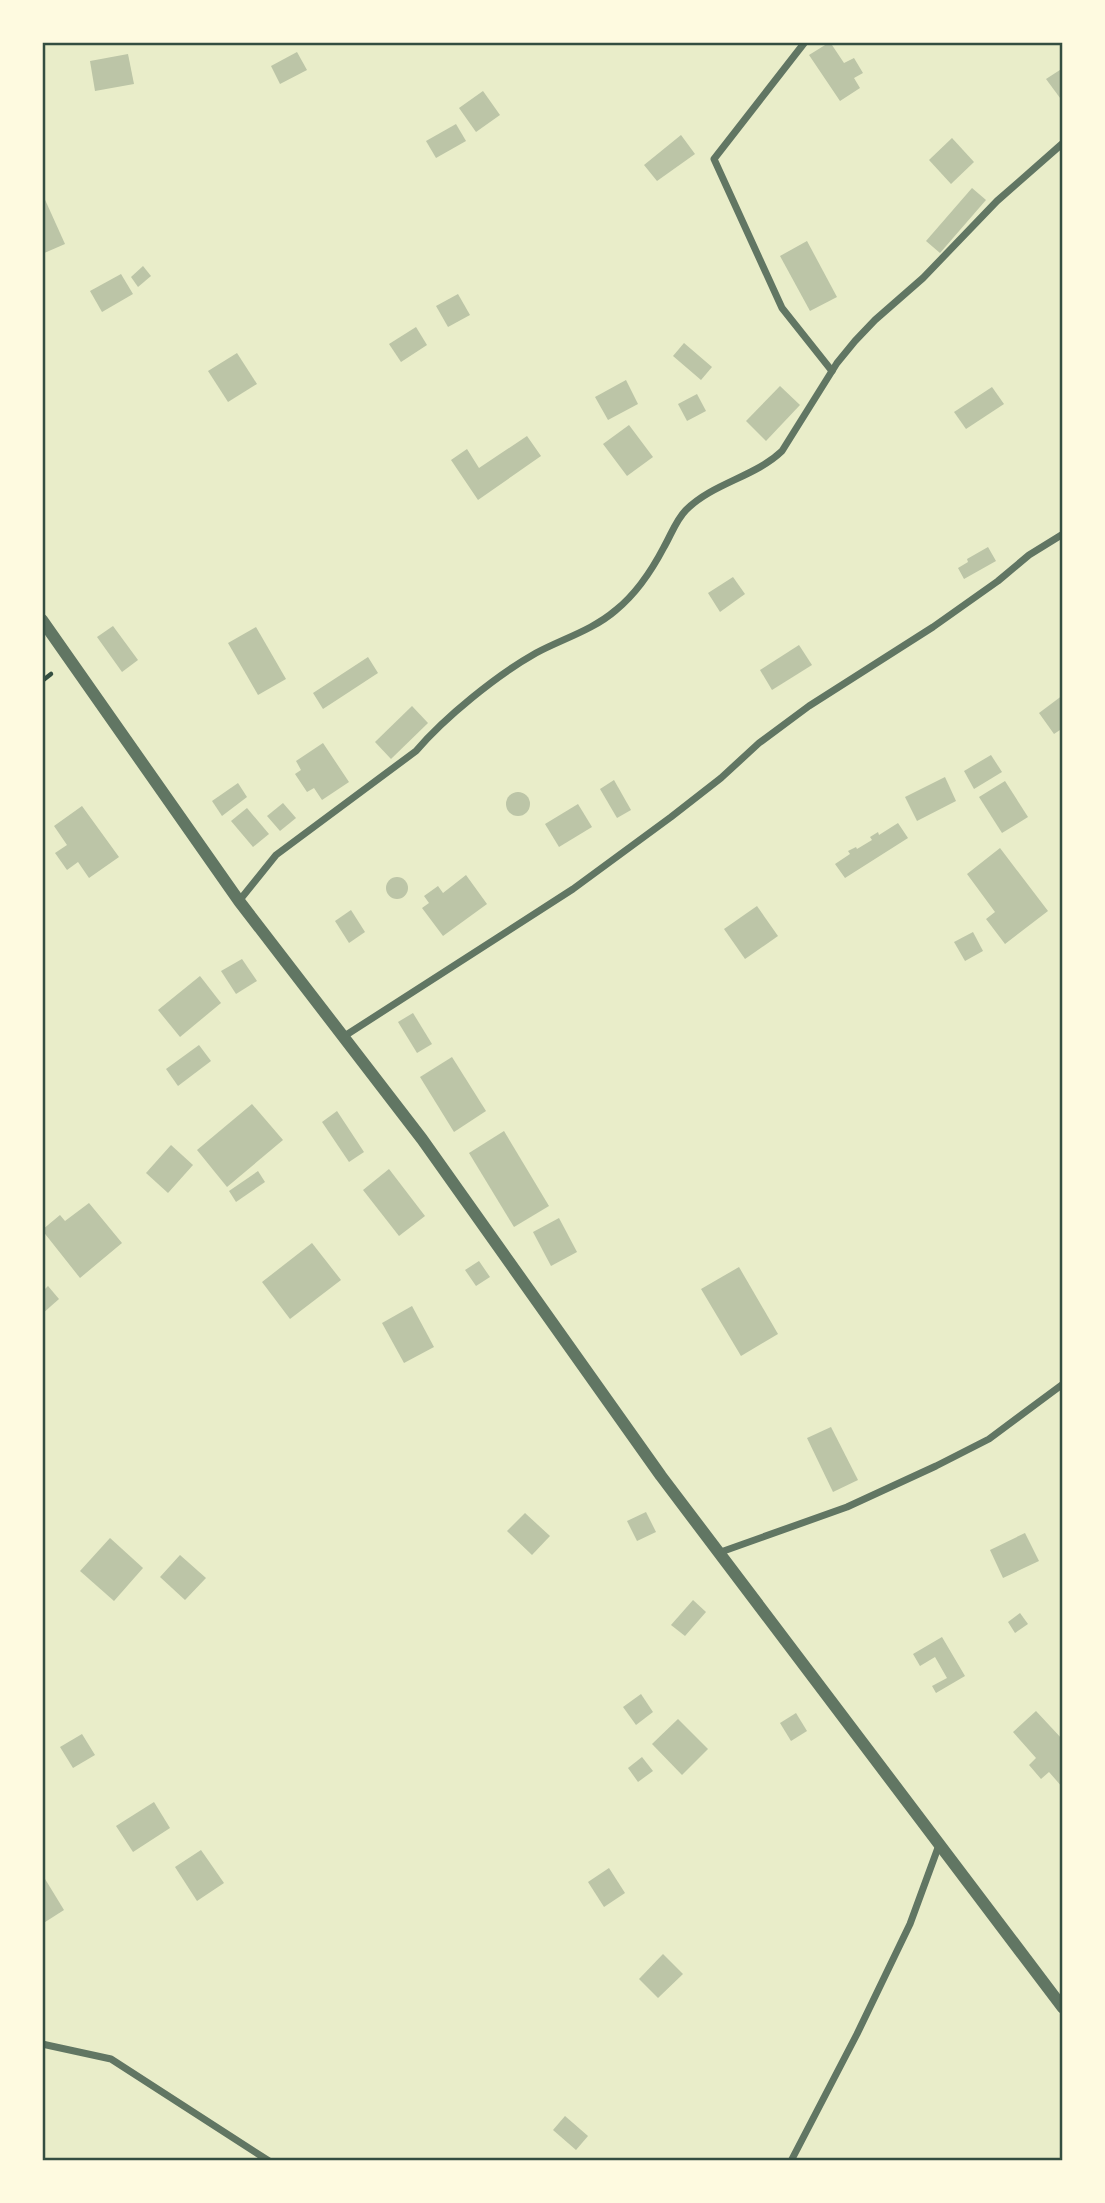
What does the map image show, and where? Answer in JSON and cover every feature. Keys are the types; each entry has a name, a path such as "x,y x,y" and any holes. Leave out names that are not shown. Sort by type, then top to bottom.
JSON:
{"street":[{"path":"805,42 714,159 782,308 832,371"},
{"path":"239,901 276,855 416,751 427,737 491,684 536,653 603,620 617,610 653,567 686,510 731,481 773,460 782,451 832,371 875,320 923,278 997,201 1063,144"},
{"path":"342,1037 573,889 681,810 759,743 808,706 933,627 998,581 1029,555 1063,534"},
{"path":"42,620 239,901 422,1139 718,1553 1063,2008"},
{"path":"718,1553 847,1507 936,1466 989,1438 1063,1384"},
{"path":"791,2161 910,1924 939,1845"},
{"path":"42,2044 111,2059 270,2161"}],"building":[{"path":"830,42 844,63 854,58 863,73 854,78 860,88 840,101 809,55"},
{"path":"297,52 307,70 280,84 271,66"},
{"path":"128,54 134,84 95,91 90,61"},
{"path":"1063,68 1063,102 1046,79"},
{"path":"483,91 500,115 476,132 459,108"},
{"path":"456,124 466,141 436,158 426,141"},
{"path":"681,135 695,154 657,181 644,165"},
{"path":"952,138 974,162 951,184 929,160"},
{"path":"972,188 986,200 940,253 926,241"},
{"path":"42,193 65,244 42,254"},
{"path":"807,241 837,297 810,311 780,256"},
{"path":"143,266 151,276 138,287 131,277"},
{"path":"121,274 133,294 102,312 90,291"},
{"path":"458,294 470,315 448,327 436,306"},
{"path":"416,327 427,345 401,362 389,344"},
{"path":"684,343 712,367 701,380 673,356"},
{"path":"237,353 257,384 228,402 208,371"},
{"path":"626,380 638,404 608,420 595,397"},
{"path":"780,386 800,405 766,441 746,421"},
{"path":"992,387 1004,404 966,429 954,412"},
{"path":"697,394 706,411 687,421 678,404"},
{"path":"629,425 653,457 627,476 603,444"},
{"path":"527,436 541,456 478,500 451,460 467,449 479,468"},
{"path":"988,547 996,561 964,579 958,568 968,562 967,559"},
{"path":"733,577 745,594 720,612 708,593"},
{"path":"113,626 138,660 122,672 97,637"},
{"path":"256,627 286,679 258,695 228,643"},
{"path":"799,645 812,665 772,690 760,670"},
{"path":"368,657 378,673 323,709 313,693"},
{"path":"1063,695 1063,728 1054,734 1039,713"},
{"path":"412,706 428,723 391,759 375,742"},
{"path":"323,743 349,782 322,800 314,788 307,792 295,774 301,770 296,761"},
{"path":"991,755 1002,772 974,789 964,771"},
{"path":"945,777 956,801 917,821 905,797"},
{"path":"614,780 631,810 617,818 600,789"},
{"path":"1005,781 1028,817 1002,833 979,797"},
{"path":"238,783 247,797 222,816 212,801"},
{"path":"518,792 526,796 530,804 526,812 518,816 510,812 506,804 510,796"},
{"path":"283,803 296,818 280,831 267,816"},
{"path":"578,804 592,827 559,847 545,824"},
{"path":"82,806 119,857 89,878 78,862 67,870 55,853 67,845 54,826"},
{"path":"247,808 269,834 253,847 231,821"},
{"path":"898,823 908,838 845,878 835,864 850,854 848,851 856,847 857,849 872,840 870,837 878,832 879,835"},
{"path":"1000,848 1048,911 1005,944 986,919 995,912 967,874"},
{"path":"466,875 487,904 443,936 422,908 429,903 424,896 438,886 443,893"},
{"path":"397,877 405,880 408,888 405,896 397,899 389,896 386,888 389,880"},
{"path":"757,906 778,936 745,959 724,929"},
{"path":"351,910 365,932 349,943 335,921"},
{"path":"973,932 983,951 965,961 954,942"},
{"path":"242,959 257,981 236,994 221,971"},
{"path":"200,976 221,1003 180,1037 158,1010"},
{"path":"413,1013 432,1044 417,1053 398,1022"},
{"path":"199,1045 211,1061 178,1086 166,1069"},
{"path":"452,1057 486,1111 454,1132 420,1077"},
{"path":"252,1104 283,1140 227,1187 197,1150"},
{"path":"337,1111 364,1152 349,1162 322,1122"},
{"path":"504,1131 549,1206 514,1227 469,1153"},
{"path":"171,1145 193,1165 168,1193 146,1173"},
{"path":"389,1169 425,1216 399,1236 363,1190"},
{"path":"258,1171 265,1182 236,1202 229,1191"},
{"path":"89,1203 122,1243 80,1278 42,1230 60,1215 65,1221"},
{"path":"559,1218 577,1252 551,1266 533,1232"},
{"path":"312,1243 341,1280 290,1319 262,1282"},
{"path":"479,1261 490,1277 476,1286 465,1270"},
{"path":"739,1267 778,1334 741,1356 701,1289"},
{"path":"48,1286 59,1299 42,1314 42,1292"},
{"path":"412,1306 434,1347 404,1363 382,1323"},
{"path":"831,1427 858,1480 833,1492 807,1438"},
{"path":"646,1512 656,1532 637,1541 627,1521"},
{"path":"525,1513 550,1536 532,1555 507,1531"},
{"path":"1025,1533 1039,1561 1003,1578 990,1550"},
{"path":"110,1538 143,1568 114,1601 80,1571"},
{"path":"180,1555 206,1578 185,1600 160,1577"},
{"path":"693,1600 706,1612 685,1636 671,1625"},
{"path":"1020,1613 1028,1624 1015,1633 1008,1622"},
{"path":"942,1637 965,1676 936,1693 932,1686 947,1678 935,1657 920,1666 913,1654"},
{"path":"641,1694 653,1712 636,1725 623,1707"},
{"path":"1036,1711 1063,1740 1063,1788 1049,1772 1041,1779 1029,1765 1036,1758 1013,1732"},
{"path":"796,1713 807,1731 791,1741 780,1723"},
{"path":"678,1719 708,1749 682,1775 652,1744"},
{"path":"82,1734 95,1755 73,1768 60,1747"},
{"path":"642,1757 653,1771 638,1782 628,1768"},
{"path":"154,1802 170,1828 133,1852 116,1826"},
{"path":"201,1850 224,1883 197,1901 175,1867"},
{"path":"609,1868 625,1893 604,1907 588,1882"},
{"path":"42,1874 64,1910 42,1924"},
{"path":"663,1954 683,1974 658,1998 639,1979"},
{"path":"565,2116 588,2136 576,2150 553,2130"}]}
